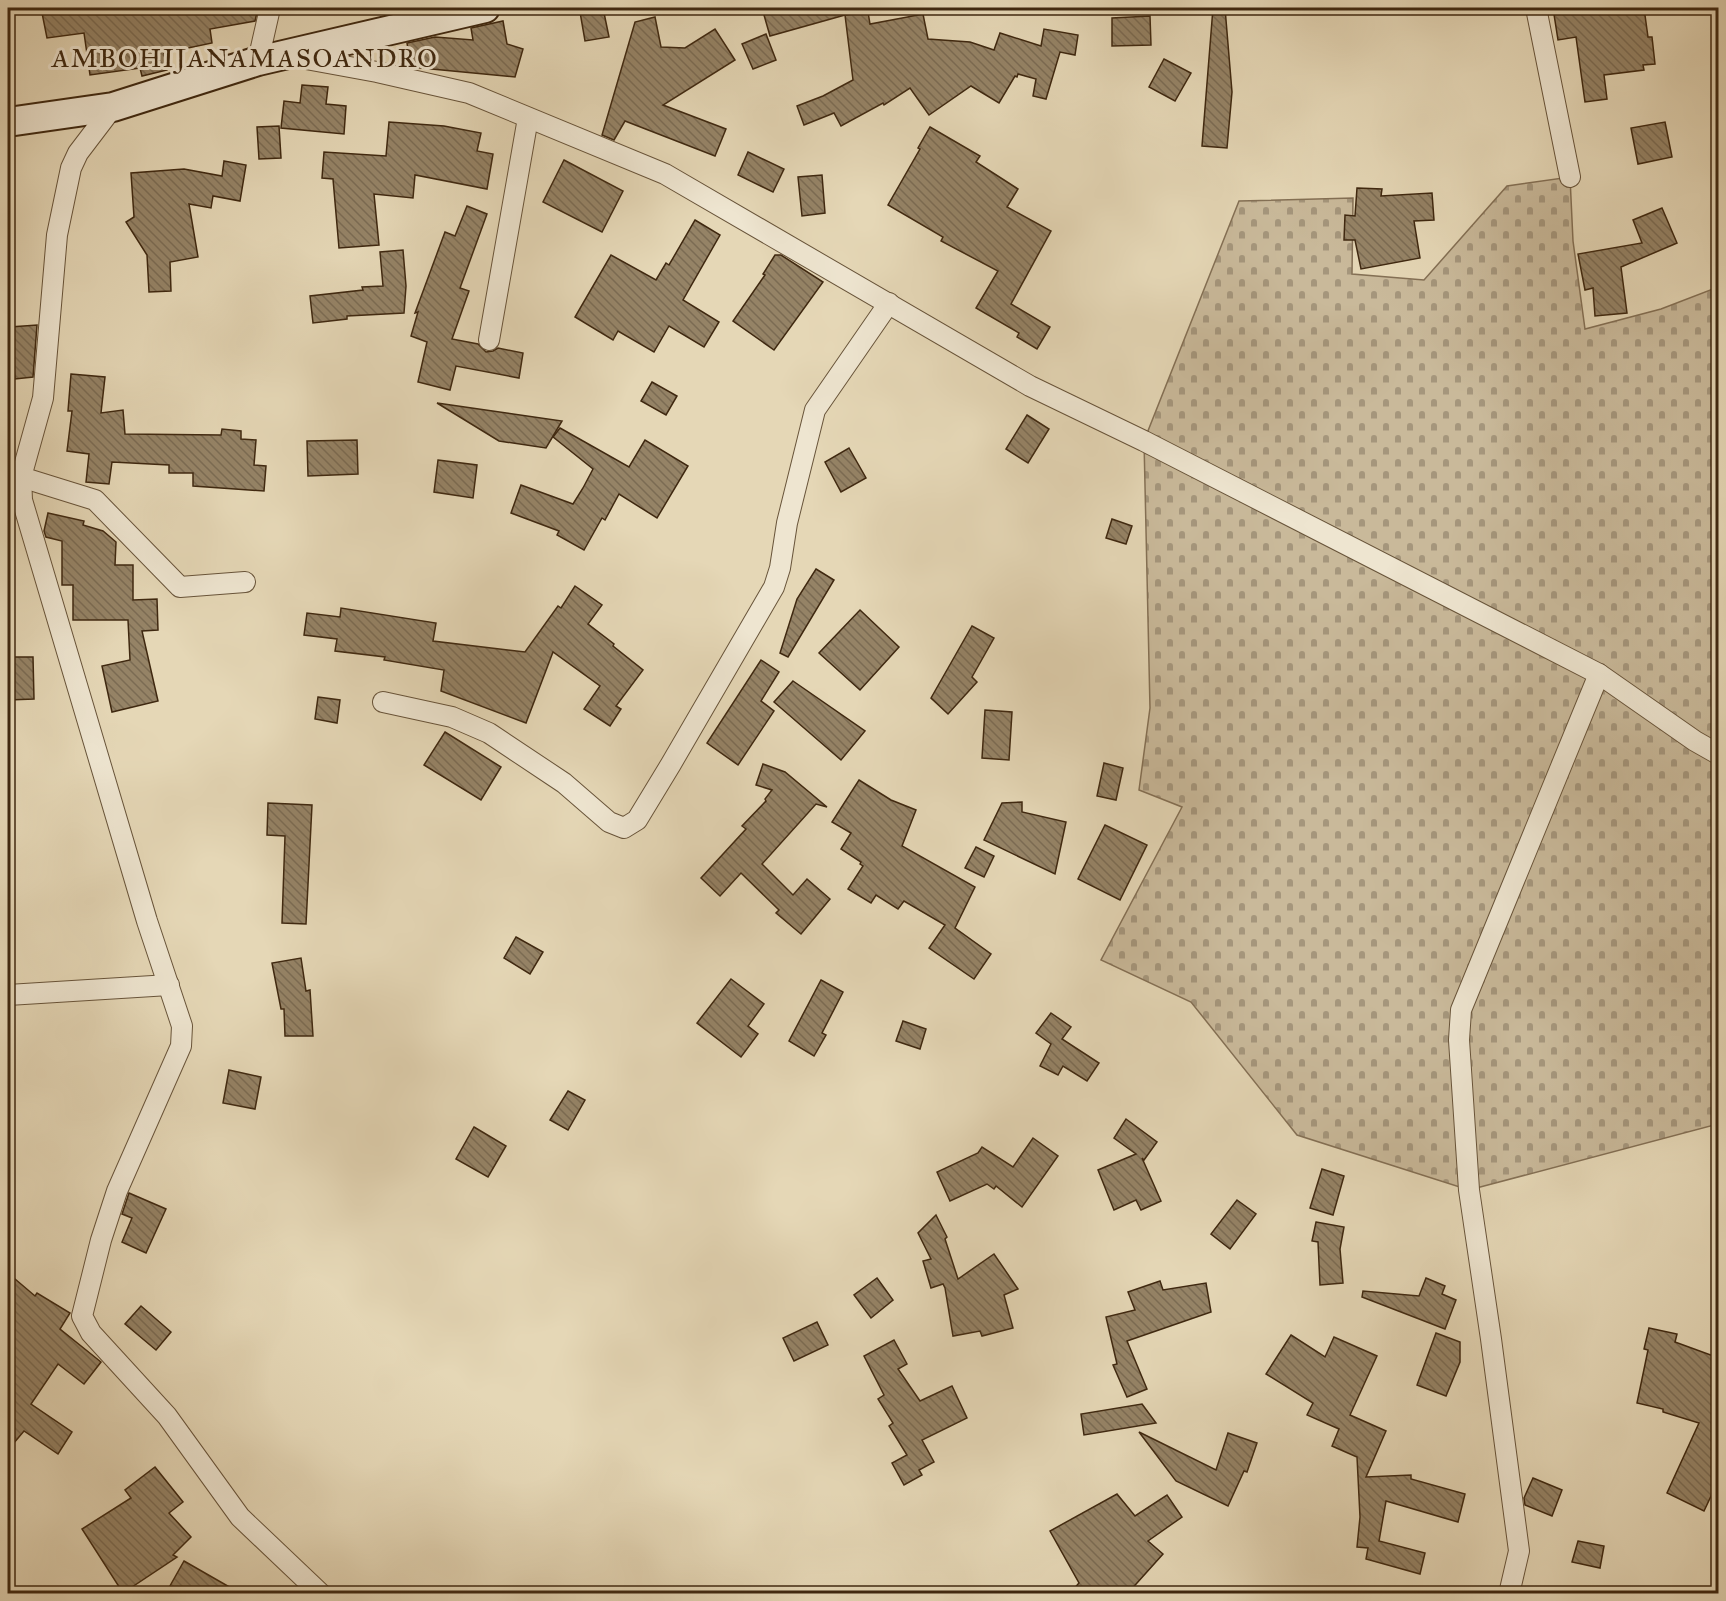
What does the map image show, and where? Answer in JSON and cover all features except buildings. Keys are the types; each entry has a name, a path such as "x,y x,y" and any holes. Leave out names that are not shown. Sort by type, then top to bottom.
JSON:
{"street":[{"path":"270,8 271,58"},
{"path":"8,122 112,107 271,58 485,8"},
{"path":"1536,8 1570,177"},
{"path":"271,58 378,72 455,89 665,174 1030,386 1144,441 1599,674 1695,741 1719,754"},
{"path":"112,107 78,153 71,168 57,235 43,398 21,477 22,500 147,921 182,1026 181,1046 117,1191 101,1240 82,1316 91,1333 167,1416 240,1517 321,1593"},
{"path":"489,340 528,118"},
{"path":"383,702 452,717 489,733 564,783 609,822 624,828 637,820 774,587 780,568 789,512 815,410 889,303"},
{"path":"21,477 95,500 180,588 245,582"},
{"path":"1509,1593 1520,1551 1469,1190 1459,1040 1461,1010 1599,674"},
{"path":"8,996 169,985"}],"green space":[{"path":"1570,177 1573,241 1585,329 1661,309 1718,287 1718,1124 1469,1190 1297,1135 1191,1002 1101,960 1182,807 1139,790 1150,708 1144,441 1239,201 1353,198 1352,274 1424,280 1507,186"}],"district":[{"name":"AMBOHIJANAMASOANDRO","path":"245,58"}]}
